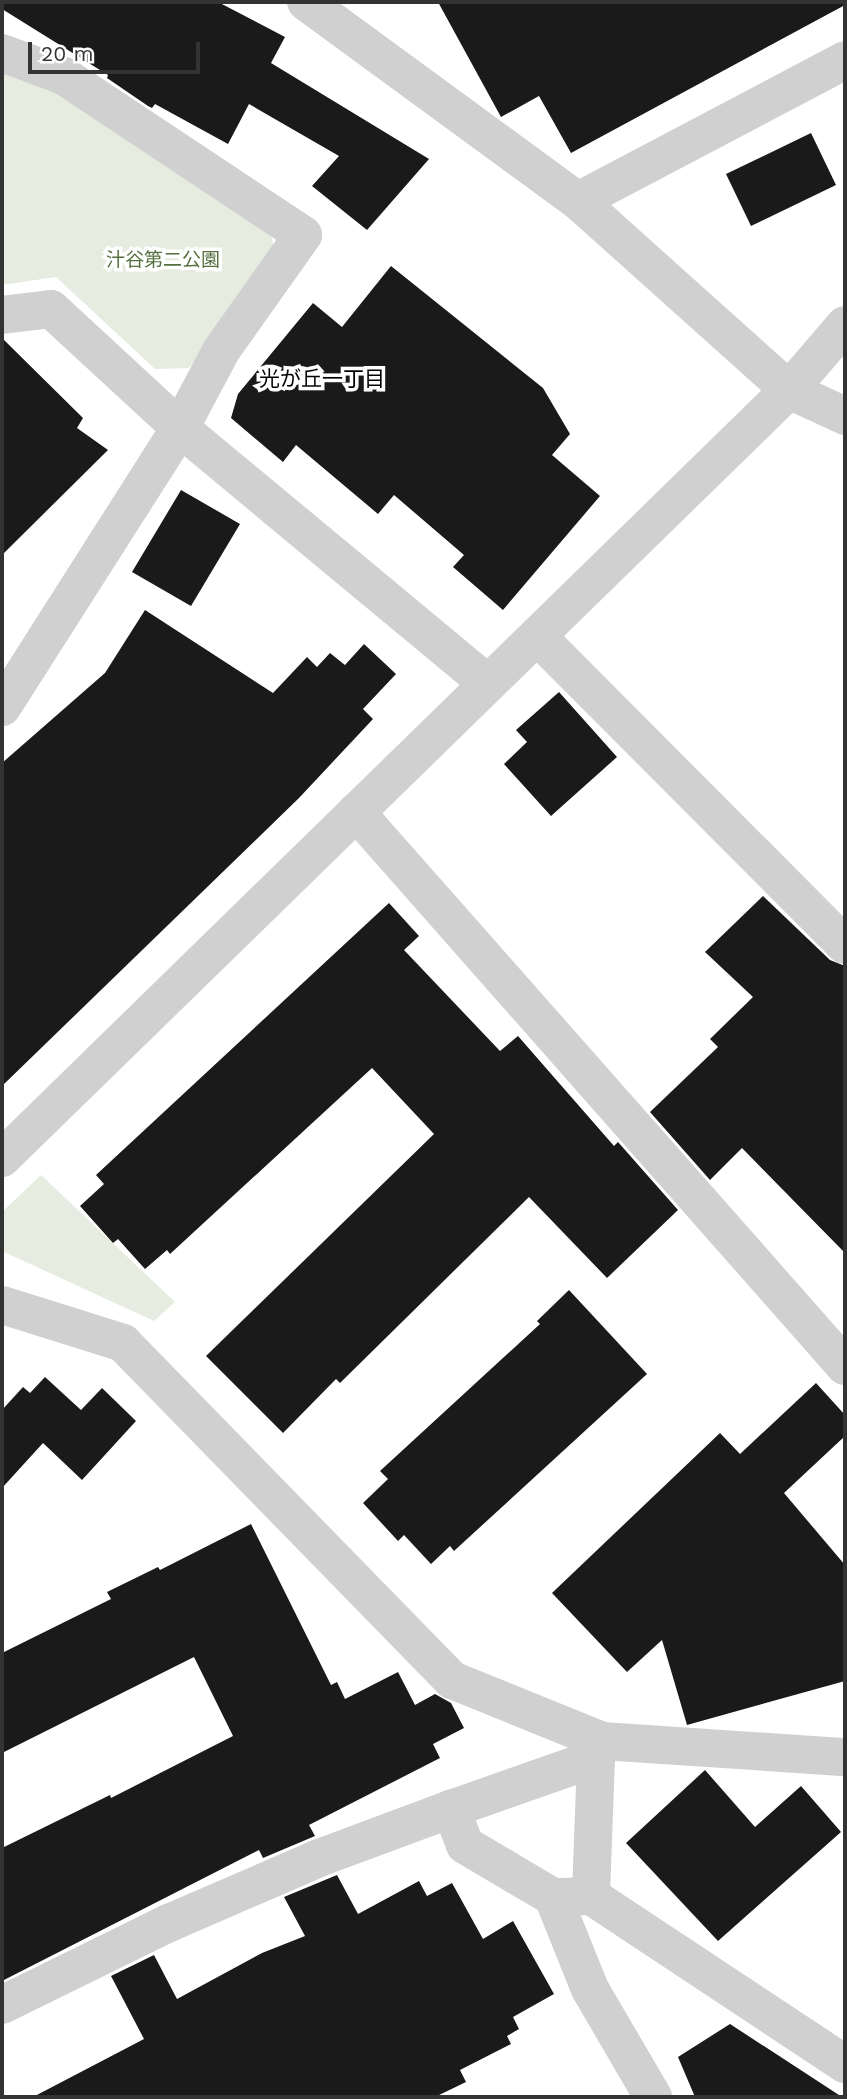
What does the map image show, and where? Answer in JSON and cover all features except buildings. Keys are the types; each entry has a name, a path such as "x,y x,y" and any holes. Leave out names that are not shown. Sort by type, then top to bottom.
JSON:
{"street":[{"path":"306,2 578,201 789,390 845,416"},
{"path":"2,53 64,76 303,235 221,351 180,428 2,707"},
{"path":"578,201 845,60"},
{"path":"2,315 51,309 180,428 488,684"},
{"path":"2,1158 789,390 845,325"},
{"path":"537,636 845,946"},
{"path":"356,812 845,1366"},
{"path":"2,1305 123,1342 452,1680 599,1749 845,1757"},
{"path":"2,2005 169,1923 319,1857 451,1809 599,1749"},
{"path":"591,1896 599,1749"},
{"path":"451,1809 465,1844 553,1897 591,1896 845,2064"},
{"path":"553,1897 590,1989 653,2097"}],"green space":[{"name":"汁谷第二公園","path":"2,68 53,90 268,226 276,253 189,368 155,369 56,277 2,285"},
{"path":"41,1175 175,1302 154,1321 2,1251 2,1212"}],"district":[{"name":"光が丘一丁目","path":"322,379"}]}
